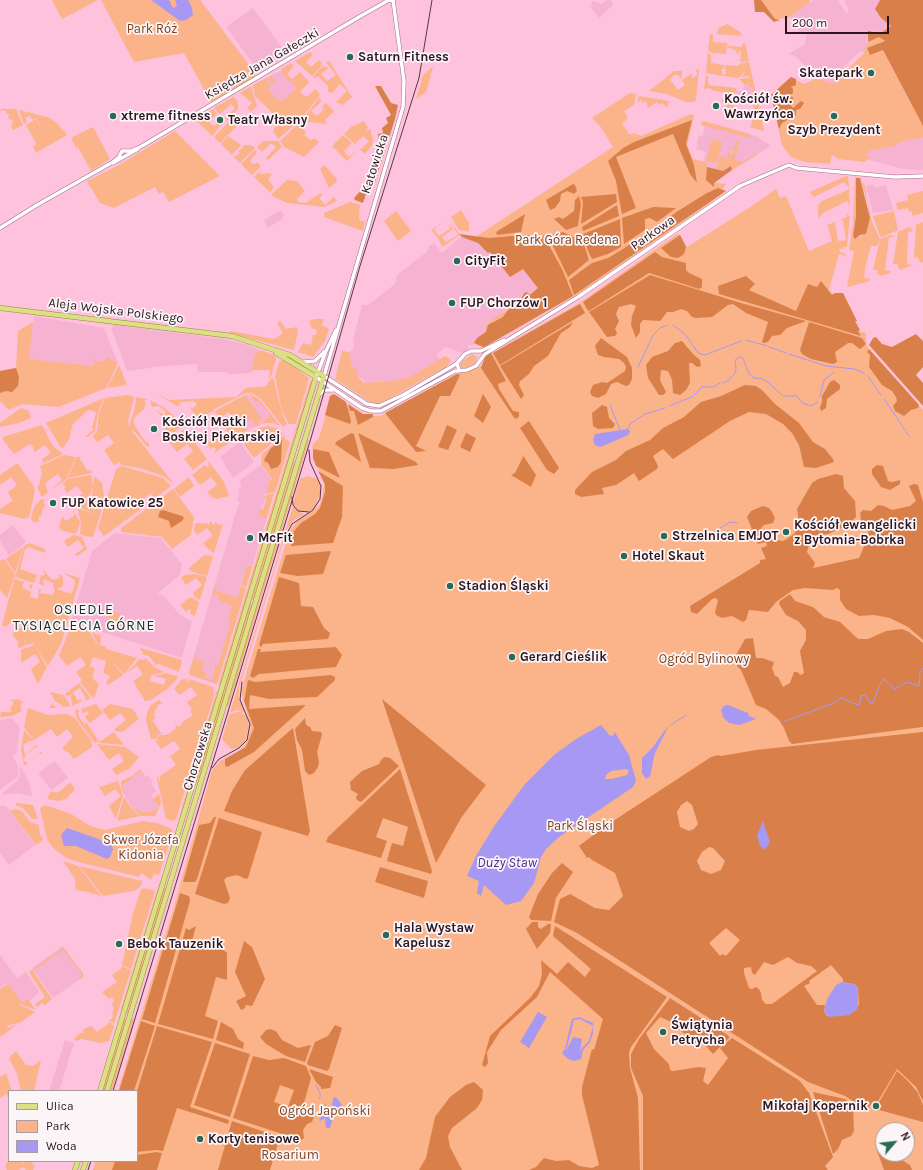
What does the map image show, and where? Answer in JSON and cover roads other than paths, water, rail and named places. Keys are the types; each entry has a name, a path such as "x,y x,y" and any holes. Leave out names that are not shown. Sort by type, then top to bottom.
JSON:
{"main road":[{"name":"Aleja Wojska Polskiego","path":"0,308 243,339 287,353 304,362 324,376"},
{"name":"Aleja Wojska Polskiego","path":"229,337 280,354 316,377"},
{"name":"Katowicka","path":"308,426 324,376"},
{"name":"Katowicka","path":"284,483 316,377"},
{"name":"Chorzowska","path":"107,1090 195,805 308,426"},
{"path":"292,455 299,457"},
{"name":"Chorzowska","path":"100,1090 284,483"},
{"path":"248,600 256,603"},
{"path":"192,789 200,786"},
{"path":"187,803 195,805"},
{"path":"182,820 189,822"},
{"path":"123,1016 130,1018"}],"street":[{"name":"Księdza Jana Gałeczki","path":"127,153 142,146 389,0 393,0"},
{"name":"Katowicka","path":"324,376 336,330 403,107 404,80 393,0"},
{"path":"122,156 122,151 127,153"},
{"path":"0,228 127,153"},
{"name":"Parkowa","path":"480,363 484,355 584,293 731,191 789,165 796,168 900,177 923,176"},
{"name":"Katowicka","path":"316,377 336,330"},
{"name":"Parkowa","path":"456,364 465,354 481,351 511,337"},
{"path":"304,362 315,361 326,351"},
{"path":"322,382 363,409 371,412 381,411 459,370 468,370 480,363 478,355 475,351"},
{"path":"324,376 367,404 379,406 403,395 454,367 456,364 459,370"},
{"name":"Aleja Wojska Polskiego","path":"316,377 322,382"},
{"path":"316,400 323,391 334,390"}],"water":[{"path":"151,0 169,0 173,8 177,6 175,0 188,0 192,8 193,15 186,20 180,21"},
{"path":"628,429 630,432 628,435 600,447 595,445 593,440 595,434"},
{"path":"728,705 748,713 749,716 756,719 739,725 729,723 723,717 721,710 724,706"},
{"name":"Duży Staw","path":"601,725 610,736 614,735 614,731 629,755 636,781 633,787 559,837 546,849 541,857 534,883 521,901 506,905 484,885 481,896 477,893 479,881 467,876 476,856 495,825 525,784 554,755 576,739","holes":["626,769 629,771 627,775 612,779 605,779 606,775 611,771"]},
{"path":"671,725 667,729 655,753 650,776 646,779 642,773 642,758 653,747 665,730"},
{"path":"763,821 770,842 765,850 760,846 757,835"},
{"path":"67,828 96,838 112,846 113,849 110,857 107,859 76,846 64,846 61,835"},
{"path":"842,982 854,984 858,987 858,1008 849,1015 829,1017 824,1012 827,999 836,985"},
{"path":"538,1012 547,1017 529,1048 520,1042"},
{"path":"579,1017 593,1023 593,1026 593,1033 590,1042 583,1050 581,1059 574,1061 568,1059 562,1053 565,1049 572,1019","holes":["580,1019 593,1026 589,1041 581,1049 579,1056 582,1039 573,1037 566,1051 574,1020"]},
{"path":"336,1097 342,1105 339,1115 334,1115 330,1128 326,1128 325,1118 320,1120 322,1116 328,1116 328,1111 332,1107 333,1098"}],"waterway":[{"path":"638,367 653,335 660,328 668,325"},
{"path":"673,325 685,334 698,353 705,355 741,341"},
{"path":"746,340 767,346"},
{"path":"769,347 786,353"},
{"path":"789,354 826,366 854,369 864,373"},
{"path":"723,383 729,380 735,373 735,360 740,357 743,358 749,374 754,378 762,379 768,382 783,396 797,396 802,403 811,406 818,402"},
{"path":"820,397 824,380 834,372"},
{"path":"868,376 881,395"},
{"path":"669,406 692,397 702,387 713,387 720,383"},
{"path":"884,399 905,430"},
{"path":"610,405 620,430"},
{"path":"627,430 630,424 645,414 665,408"},
{"path":"906,432 909,436"},
{"path":"703,533 712,533 730,522 737,523"},
{"path":"785,721 832,704 841,698 858,705 860,703 861,696 865,695 870,703 873,703 880,684 884,679 895,689 907,682 919,686 920,672 923,668"},
{"path":"671,725 686,715"},
{"path":"316,1085 320,1093"},
{"path":"325,1104 328,1111"}],"tram line":[{"path":"113,1090 311,438 360,266 419,78 432,0"},
{"path":"285,537 292,524 313,510 320,499 321,486 310,462 309,450"},
{"path":"292,497 293,505 298,511 309,512"},
{"path":"212,768 219,759 239,748 247,740 250,724 240,700 242,682"},
{"path":"88,1170 91,1162"}],"place":[{"name":"Saturn Fitness","path":"350,57"},
{"name":"Skatepark","path":"871,73"},
{"name":"Kościół św. Wawrzyńca","path":"716,106"},
{"name":"xtreme fitness","path":"113,116"},
{"name":"Szyb Prezydent","path":"834,116"},
{"name":"Teatr Własny","path":"220,120"},
{"name":"CityFit","path":"457,261"},
{"name":"FUP Chorzów 1","path":"452,303"},
{"name":"Kościół Matki Boskiej Piekarskiej","path":"154,429"},
{"name":"FUP Katowice 25","path":"53,503"},
{"name":"Kościół ewangelicki z Bytomia-Bobrka","path":"786,532"},
{"name":"Strzelnica EMJOT","path":"664,536"},
{"name":"McFit","path":"250,538"},
{"name":"Hotel Skaut","path":"624,556"},
{"name":"Stadion Śląski","path":"450,586"},
{"name":"Gerard Cieślik","path":"512,657"},
{"name":"Hala Wystaw Kapelusz","path":"386,935"},
{"name":"Bebok Tauzenik","path":"119,944"},
{"name":"Świątynia Petrycha","path":"663,1032"},
{"name":"Mikołaj Kopernik","path":"876,1106"},
{"name":"Korty tenisowe","path":"200,1139"}],"district":[{"name":"OSIEDLE TYSIĄCLECIA GÓRNE","path":"84,618"}],"park label":[{"name":"Park Róż","path":"152,29"},
{"name":"Park Góra Redena","path":"567,240"},
{"name":"Ogród Bylinowy","path":"704,659"},
{"name":"Park Śląski","path":"580,826"},
{"name":"Skwer Józefa Kidonia","path":"141,848"},
{"name":"Ogród Japoński","path":"325,1111"},
{"name":"Rosarium","path":"290,1155"}]}
